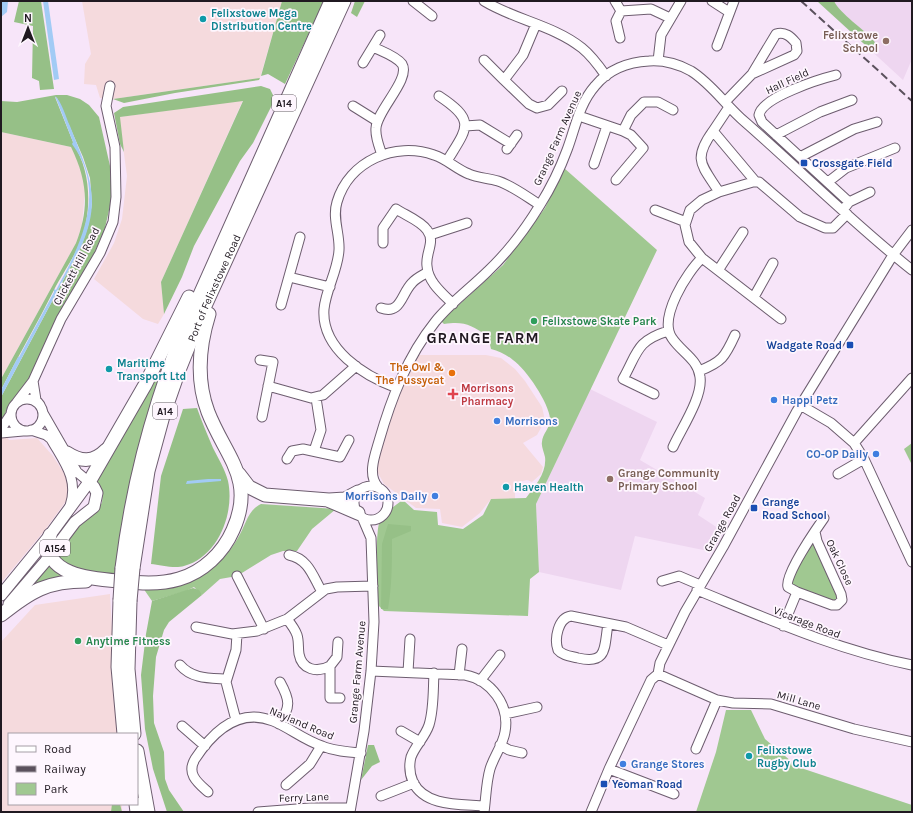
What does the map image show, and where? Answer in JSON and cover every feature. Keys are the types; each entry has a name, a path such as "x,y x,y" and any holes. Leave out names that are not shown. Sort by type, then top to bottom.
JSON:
{"highway":[{"name":"Port of Felixstowe Road","path":"124,733 118,667 125,601 130,508 141,457 158,396 178,344 238,206 331,1"},
{"name":"Port of Felixstowe Road","path":"127,568 163,416 179,370 225,263 344,1"},
{"path":"89,482 144,385 218,238 238,206"},
{"path":"225,263 218,293 205,328 200,355 200,375 208,413 238,472 249,487 265,495 329,500 345,499 359,490"},
{"path":"67,452 77,459 88,460 102,454 108,448"},
{"path":"237,520 241,493 238,472"},
{"path":"1,614 24,597 44,586 76,581 105,580 154,583 179,579 189,575 205,566 222,549 237,520 249,502 265,495"},
{"path":"329,500 360,515"},
{"path":"50,535 48,543 50,555 66,571 80,576 105,580"},
{"name":"Port of Felixstowe Road","path":"125,601 128,669 134,733"},
{"path":"138,757 148,812"}],"main road":[{"name":"A154","path":"1,595 50,535 69,507 89,482 97,493 94,507 76,522 1,614"}],"street":[{"path":"413,1 432,16"},
{"path":"484,1 499,9 555,31 577,44 590,55 606,76"},
{"path":"615,1 621,12"},
{"path":"658,61 659,40 670,18 681,1"},
{"path":"712,1 729,12"},
{"path":"717,46 734,1"},
{"path":"621,12 651,9 670,18"},
{"path":"620,38 616,21 621,12"},
{"path":"504,80 523,55 536,24"},
{"path":"719,192 703,166 700,156 705,142 713,131 727,105 752,74 776,34 781,32 787,34 796,43 797,51 794,55 752,74"},
{"path":"363,63 380,35"},
{"path":"372,47 397,60 403,66 404,72 377,122 377,139 382,155"},
{"path":"484,60 532,106 537,108 548,105 562,91"},
{"name":"Grange Farm Avenue","path":"359,490 372,475 381,436 397,388 411,358 425,336 453,304 500,258 540,205 566,152 588,96 596,85 606,76 629,64 658,61 676,65 690,71 707,84 754,130 893,255 912,270"},
{"name":"Hall Field","path":"754,130 761,120 759,112 766,104 805,84 836,75"},
{"name":"Clickett Hill Road","path":"17,402 33,381 61,319 100,252 113,222 116,197 116,147 106,106 110,86"},
{"path":"439,96 459,111 465,126 462,135 447,161"},
{"path":"776,135 820,112 852,100"},
{"path":"623,131 631,115 644,102 658,102 673,110"},
{"path":"353,106 377,122"},
{"path":"579,116 623,131 630,135 643,148 616,180"},
{"path":"761,120 849,202"},
{"path":"800,157 842,135 876,122"},
{"path":"465,126 480,125 509,147 517,135"},
{"path":"594,164 607,126"},
{"path":"713,131 755,181 763,185 796,214 825,228 833,228 845,212 849,202 870,192"},
{"path":"828,182 846,168 895,148"},
{"path":"397,388 369,376 356,366 331,339 327,329 324,308 339,255 335,212 340,194 354,172 369,161 382,155 402,150 415,150 435,155 470,174 501,182 540,205"},
{"path":"755,181 719,192 696,204 690,210 686,222 689,242 702,258 719,269 781,319"},
{"path":"383,243 384,228 396,209 424,226 430,235 431,245 427,260 428,272 434,284 453,304"},
{"path":"655,210 686,222"},
{"path":"430,235 467,223"},
{"name":"Grange Road","path":"591,812 609,769 651,680 658,674 660,662 698,588 723,548 797,411 802,406 893,255 912,230"},
{"path":"719,269 743,232"},
{"path":"281,305 300,237"},
{"path":"673,447 699,392 701,382 699,371 694,362 672,339 668,331 668,317 690,271 702,258"},
{"path":"754,297 773,264"},
{"path":"381,308 389,310 398,306 412,283 428,272"},
{"path":"288,277 330,287"},
{"path":"654,394 623,379 644,341 668,331"},
{"path":"699,371 716,364 724,358 735,335"},
{"path":"260,360 273,362 262,417"},
{"path":"268,386 311,398 316,398 323,395 356,366"},
{"path":"854,443 912,378"},
{"path":"33,381 36,400 67,452 77,472 89,482"},
{"path":"893,400 902,394 912,391"},
{"path":"314,451 321,430 316,398"},
{"path":"1,430 17,402 30,399 42,409"},
{"path":"802,406 831,423 854,443 864,459 912,562"},
{"path":"1,433 29,431 39,425 42,409"},
{"path":"11,414 11,419 17,428 46,435 51,439 71,475 74,489 69,507"},
{"path":"287,459 294,450 314,451 340,457 349,440"},
{"path":"838,474 864,459"},
{"path":"372,475 374,483 378,486 383,490 388,501 387,510 383,515 375,519 360,515 354,503 359,490 366,486 378,486"},
{"name":"Grange Farm Avenue","path":"350,810 361,753 371,671 373,586 371,538 368,528 360,515"},
{"name":"Grange Farm Avenue","path":"371,538 383,515"},
{"name":"Oak Close","path":"815,532 817,541 840,591 842,600 837,605 832,605 797,592 788,587 787,582 806,544 824,518"},
{"path":"289,555 302,560 310,568 322,592"},
{"path":"237,576 264,629"},
{"name":"Vicarage Road","path":"662,581 679,576 698,588 783,626 857,653 912,665"},
{"path":"196,627 204,630 238,634 264,629 287,620 322,592 337,587 373,586"},
{"path":"783,626 797,592"},
{"path":"608,624 602,654 596,660 590,661 565,655 558,650 556,641 562,620 566,617 574,616 634,630 668,645"},
{"path":"287,620 296,634 299,656 303,664 312,670 330,666 337,657 338,642"},
{"path":"236,720 227,693 226,679 236,650 238,634"},
{"path":"408,672 410,639"},
{"path":"459,675 462,649"},
{"path":"480,681 500,655"},
{"path":"180,665 190,674 226,679"},
{"path":"330,666 330,698 340,698"},
{"path":"371,671 434,673 471,676 493,689 498,696 505,714 506,730 490,771 484,809 430,798 420,792 414,783 410,763 414,752 427,730 431,718 434,673"},
{"name":"Mill Lane","path":"658,674 717,700 733,703 771,704 854,729 912,742"},
{"path":"279,724 286,714 288,704 286,694 280,682"},
{"path":"696,749 717,700"},
{"path":"505,714 537,707"},
{"name":"Nayland Road","path":"208,792 196,782 192,769 194,761 220,729 236,720 259,718 279,724 321,746 343,752 361,753"},
{"path":"182,726 205,746"},
{"path":"401,731 420,742"},
{"path":"500,745 509,750 522,753"},
{"path":"286,785 310,764 321,746"},
{"path":"609,769 674,794"},
{"path":"381,796 414,783"},
{"name":"Ferry Lane","path":"258,812 310,808 350,810"}],"shaded area":[{"path":"82,1 282,1 260,78 113,99 100,98 96,85 84,84 85,64 91,54"},
{"name":"Felixstowe School","path":"817,1 912,1 912,59 903,80"},
{"path":"243,100 161,282 164,314 158,324 143,319 94,279 114,243 122,219 127,176 119,117"},
{"path":"1,132 71,147 81,168 85,190 82,225 76,243 1,379"},
{"path":"416,355 486,355 501,358 515,369 525,381 542,407 544,416 542,426 537,435 523,443 543,467 541,474 532,482 527,480 515,483 515,499 491,499 480,513 462,527 442,523 440,509 416,508 384,484 378,473 378,458 395,401"},
{"name":"Grange Community Primary School","path":"590,389 657,422 640,460 705,498 698,515 724,532 713,552 635,536 621,590 539,572 536,504"},
{"path":"1,427 9,440 37,438 53,456 67,478 69,497 45,530 1,583"},
{"path":"110,594 118,733 8,733 8,805 122,805 122,812 1,812 1,642 35,605"}],"green space":[{"path":"19,1 41,1 54,89 40,90 39,81 32,78 33,26 14,22"},
{"path":"282,1 324,1 285,84 268,74 261,76"},
{"path":"355,1 365,1 357,17 351,13"},
{"path":"817,1 834,1 841,11 874,41 876,44 874,53"},
{"path":"260,78 259,80 175,93 124,103 113,99"},
{"path":"261,86 270,89 275,99 253,143 240,161 194,246 182,277 164,314 161,282 243,101 120,117 124,152 120,144 114,113 123,107"},
{"path":"56,95 67,95 80,99 89,105 99,117 110,166 112,197 105,228 93,256 62,312 39,365 8,406 1,424 1,397 81,247 88,226 92,204 90,178 83,157 57,98 55,97 73,144 84,167 88,193 87,219 84,232 77,249 1,390 1,379 76,243 83,217 85,194 80,171 71,147 1,132 1,101 17,102"},
{"path":"564,168 657,250 536,504 539,572 530,579 528,616 384,611 375,602 377,537 379,524 393,508 403,500 414,510 437,512 438,525 463,529 483,515 491,499 526,498 542,474 545,457 542,439 549,426 550,419 546,404 536,387 518,364 503,353 491,349 488,336 467,325 457,323 444,324 441,321 503,265 545,208"},
{"path":"184,321 116,576 87,573 68,566 54,553 77,526 102,503 101,490 94,479"},
{"path":"197,408 228,481 230,493 226,520 215,544 196,561 184,566 176,567 151,564 161,476 183,409"},
{"path":"912,443 912,465 904,449"},
{"path":"261,504 336,509 312,529 297,551 283,551 271,555 237,576 220,579 202,595 194,587 186,591 152,601 143,588 158,588 186,583 211,570 231,549 250,514"},
{"path":"388,524 411,526 411,531 392,539 392,566 388,609 381,609 382,544"},
{"path":"814,542 840,594 836,603 792,588 789,580 810,543"},
{"path":"49,560 68,576 29,585"},
{"path":"193,588 199,590 202,595 169,622 164,630 156,657 153,696 154,723 164,752 165,779 169,790 184,812 167,812 153,769 145,729 141,675 152,601"},
{"path":"726,710 751,710 765,739 798,767 912,805 912,812 696,812 716,752"},
{"path":"368,745 374,745 380,762 372,766 361,780"},
{"path":"112,805 120,805 122,812 111,812"}],"water":[{"path":"1,1 8,1 7,12 1,17"},
{"path":"43,1 48,1 59,79 54,80"},
{"path":"55,96 64,110 87,172 92,199 91,214 88,229 81,247 1,397 1,390 54,292 54,289 56,290 74,255 86,218 89,200 88,181 83,162 72,144 73,142"},
{"path":"221,479 221,481 186,484 187,481"}],"railway":[{"path":"801,1 912,101"}],"place":[{"name":"Felixstowe Mega Distribution Centre","path":"203,19"},
{"name":"Felixstowe School","path":"886,41"},
{"name":"Crossgate Field","path":"804,163"},
{"name":"Felixstowe Skate Park","path":"534,321"},
{"name":"Wadgate Road","path":"850,345"},
{"name":"Maritime Transport Ltd","path":"109,369"},
{"name":"The Owl & The Pussycat","path":"452,373"},
{"name":"Morrisons Pharmacy","path":"453,394"},
{"name":"Happi Petz","path":"774,400"},
{"name":"Morrisons","path":"497,421"},
{"name":"CO-OP Daily","path":"876,454"},
{"name":"Grange Community Primary School","path":"610,479"},
{"name":"Haven Health","path":"506,487"},
{"name":"Morrisons Daily","path":"435,496"},
{"name":"Grange Road School","path":"754,508"},
{"name":"Anytime Fitness","path":"78,641"},
{"name":"Felixstowe Rugby Club","path":"749,756"},
{"name":"Grange Stores","path":"623,764"},
{"name":"Yeoman Road","path":"604,784"}],"district":[{"name":"GRANGE FARM","path":"483,338"}]}
